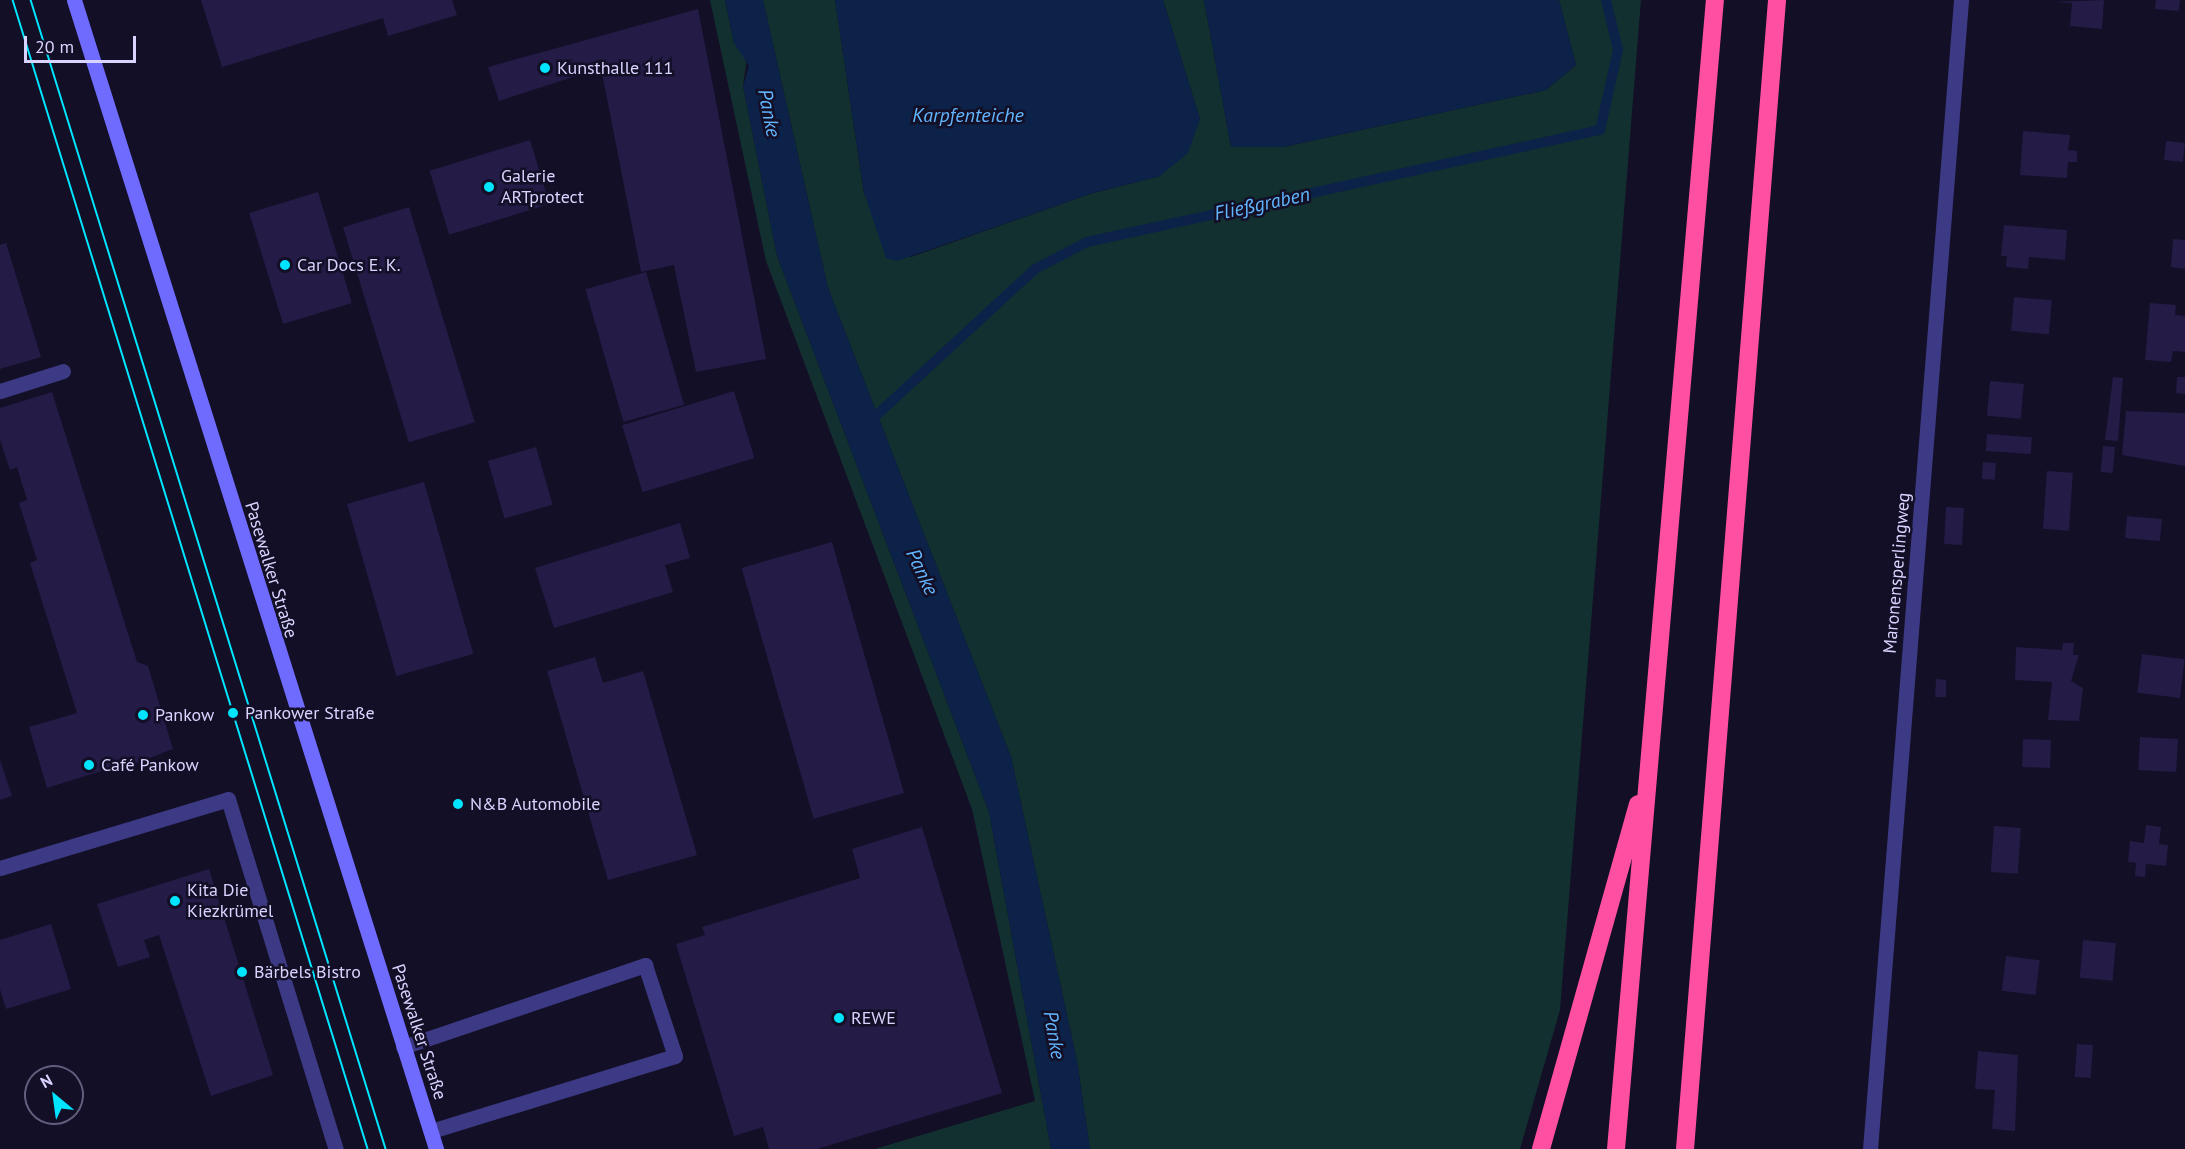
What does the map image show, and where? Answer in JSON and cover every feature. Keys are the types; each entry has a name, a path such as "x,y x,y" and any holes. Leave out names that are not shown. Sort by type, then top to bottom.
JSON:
{"highway":[{"path":"1616,1149 1715,0"},
{"path":"1685,1149 1777,0"},
{"path":"1541,1149 1650,762"}],"main road":[{"name":"Pasewalker Straße","path":"74,0 436,1149"}],"street":[{"name":"Maronensperlingweg","path":"1870,1149 1961,0"},
{"path":"0,391 63,371"},
{"path":"0,868 228,799 336,1149"},
{"path":"403,1047 645,965 675,1056 430,1131"}],"green space":[{"path":"710,0 725,0 734,43 747,58 743,86 777,256 989,812 1051,1149 875,1149 1035,1101 972,809 766,261"},
{"path":"763,0 835,0 864,194 911,257 1093,193 1160,176 1200,119 1163,0 1204,0 1231,147 1283,147 1546,90 1576,65 1559,0 1641,0 1560,1010 1520,1149 1090,1149 1077,1061 1011,757 828,288"}],"water":[{"name":"Panke","path":"725,0 763,0 828,288 1011,757 1077,1061 1090,1149 1051,1149 989,812 777,256 743,86 749,66 734,43"},
{"name":"Karpfenteiche","path":"835,0 1163,0 1200,119 1188,153 1160,176 1093,193 897,261 886,258 864,193"},
{"path":"1204,0 1559,0 1576,65 1546,90 1283,147 1231,147"}],"building":[{"path":"201,0 452,0 457,15 388,36 383,18 222,67"},
{"path":"2104,0 2102,29 2070,26 2072,3 2053,2"},
{"path":"2156,0 2180,0 2179,11 2155,9"},
{"path":"698,9 766,359 696,372 674,265 641,272 601,68 499,101 488,67"},
{"path":"2023,131 2070,135 2068,150 2077,151 2077,162 2068,162 2067,178 2020,175"},
{"name":"Galerie ARTprotect","path":"530,140 550,204 449,235 430,171"},
{"path":"2166,141 2185,143 2183,162 2164,160"},
{"path":"318,192 352,303 283,324 249,213"},
{"path":"409,207 475,422 409,442 343,227"},
{"path":"2004,225 2067,230 2065,260 2029,257 2028,269 2006,267 2007,256 2001,256"},
{"path":"2173,239 2185,240 2185,269 2171,267"},
{"path":"6,243 41,357 0,369 0,245"},
{"path":"646,272 684,405 623,422 585,289"},
{"path":"2014,297 2052,300 2049,334 2011,331"},
{"path":"2150,303 2176,305 2175,315 2185,316 2185,352 2173,351 2171,362 2145,360"},
{"path":"2113,377 2123,378 2118,441 2105,440"},
{"path":"2177,377 2185,377 2185,394 2176,393"},
{"path":"1990,381 2024,384 2021,419 1987,416"},
{"path":"734,391 754,458 643,492 622,425"},
{"path":"52,392 137,662 148,666 173,749 113,772 111,768 47,788 29,727 77,713 30,563 37,560 19,503 27,500 17,467 10,470 0,440 0,408"},
{"path":"2126,411 2185,413 2185,466 2122,455"},
{"path":"1987,434 2032,437 2031,454 1986,451"},
{"path":"2103,446 2115,447 2113,473 2101,472"},
{"path":"536,447 553,505 504,518 488,461"},
{"path":"1983,462 1996,463 1995,480 1982,479"},
{"path":"2047,471 2073,473 2069,531 2043,529"},
{"path":"424,482 473,654 396,676 347,504"},
{"path":"1946,507 1964,508 1962,545 1944,544"},
{"path":"2127,516 2162,519 2160,541 2125,538"},
{"path":"680,523 690,558 665,565 673,592 554,628 535,568"},
{"path":"832,542 904,793 814,819 742,568"},
{"path":"2063,643 2074,643 2073,655 2079,655 2071,681 2083,688 2079,721 2048,720 2052,682 2015,680 2016,647 2062,650"},
{"path":"2142,654 2185,659 2180,698 2137,693"},
{"path":"595,657 603,683 643,671 697,855 608,880 547,671"},
{"path":"1936,679 1946,680 1946,697 1935,697"},
{"path":"2140,737 2178,739 2176,772 2138,770"},
{"path":"2023,739 2051,740 2050,768 2022,767"},
{"path":"0,760 12,796 0,800"},
{"path":"2146,825 2161,827 2159,844 2168,845 2166,866 2146,864 2145,877 2135,876 2136,863 2128,862 2130,841 2144,843"},
{"path":"1994,826 2021,828 2018,874 1991,872"},
{"name":"REWE","path":"922,827 1002,1093 817,1149 769,1149 763,1127 734,1136 676,944 705,935 702,927 860,878 852,849"},
{"path":"209,869 273,1075 211,1096 159,935 144,940 150,957 118,967 97,904"},
{"path":"51,924 71,989 6,1009 0,989 0,940"},
{"path":"2083,940 2116,943 2113,981 2080,978"},
{"path":"2006,956 2040,960 2035,995 2002,991"},
{"path":"2077,1044 2093,1045 2091,1078 2075,1077"},
{"path":"1978,1051 2018,1055 2015,1131 1992,1129 1995,1090 1975,1089"}],"waterway":[{"name":"Fließgraben","path":"867,424 1035,269 1087,242 1600,130 1618,50 1606,0"}],"tram line":[{"path":"13,0 368,1149"},
{"path":"31,0 386,1149"}],"place":[{"name":"Kunsthalle 111","path":"545,68"},
{"name":"Galerie ARTprotect","path":"489,187"},
{"name":"Car Docs E. K.","path":"285,265"},
{"name":"Pankower Straße","path":"233,713"},
{"name":"Pankow","path":"143,715"},
{"name":"Café Pankow","path":"89,765"},
{"name":"N&B Automobile","path":"458,804"},
{"name":"Kita Die Kiezkrümel","path":"175,901"},
{"name":"Bärbels Bistro","path":"242,972"},
{"name":"REWE","path":"839,1018"}]}
